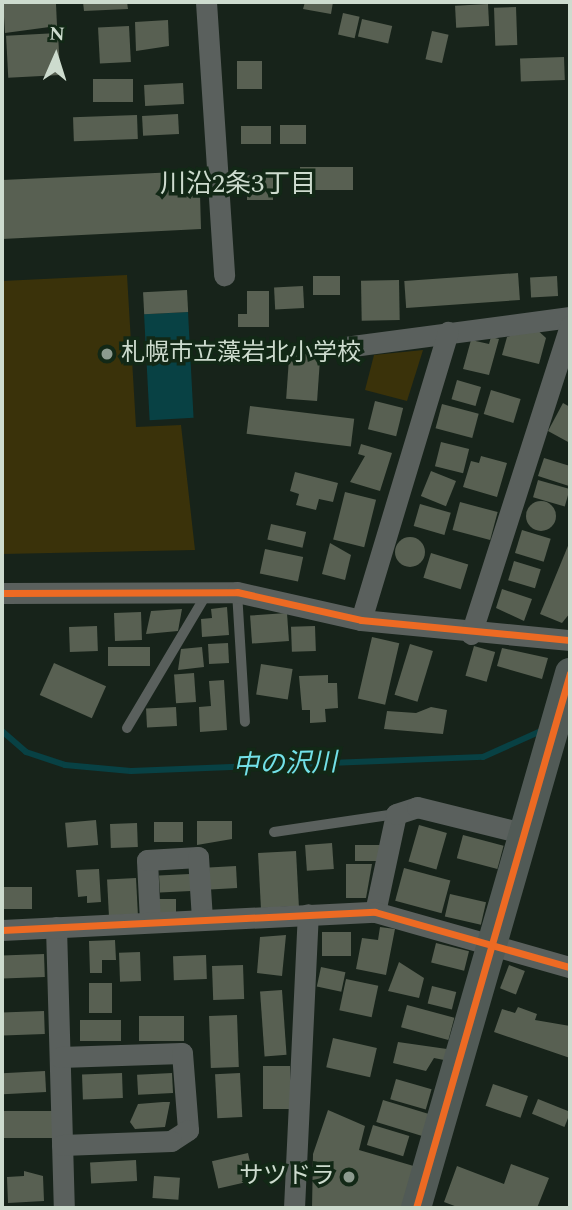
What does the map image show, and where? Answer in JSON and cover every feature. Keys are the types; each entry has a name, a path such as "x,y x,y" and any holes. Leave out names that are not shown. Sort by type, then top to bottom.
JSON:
{"street":[{"path":"206,2 224,275"},
{"path":"345,347 570,317"},
{"path":"471,634 570,325"},
{"path":"361,620 448,332"},
{"path":"2,593 237,592 361,620 471,634 570,640"},
{"path":"416,1208 567,685"},
{"path":"375,912 396,814 417,807 526,834"},
{"path":"150,922 146,860 198,856 202,919"},
{"path":"2,930 375,912 492,941 570,967"},
{"path":"294,1208 308,914"},
{"path":"56,927 64,1208"},
{"path":"60,1057 182,1053 188,1130 172,1141 62,1145"}],"lane":[{"path":"237,592 245,722"},
{"path":"127,729 207,593"},
{"path":"274,832 396,814"}],"shaded area":[{"path":"127,275 136,427 181,425 195,550 2,554 2,281"},
{"path":"423,350 407,401 365,390 374,355"}],"water":[{"path":"188,312 194,418 150,420 144,314"}],"building":[{"path":"3,2 56,4 57,26 5,33"},
{"path":"83,2 127,2 128,9 84,11"},
{"path":"305,2 333,2 331,14 303,9"},
{"path":"488,4 489,26 456,28 455,6"},
{"path":"516,7 517,45 495,46 494,8"},
{"path":"343,13 360,17 355,38 338,34"},
{"path":"362,19 392,26 388,44 358,37"},
{"path":"168,20 169,46 136,51 135,22"},
{"path":"129,26 131,62 100,64 98,28"},
{"path":"432,31 449,35 442,63 425,59"},
{"path":"58,33 60,75 8,78 6,36"},
{"path":"564,57 565,80 521,82 520,59"},
{"path":"237,61 262,61 262,89 237,89"},
{"path":"93,79 133,79 133,102 93,102"},
{"path":"183,83 184,104 145,106 144,85"},
{"path":"178,114 179,134 143,136 142,116"},
{"path":"137,115 138,139 74,141 73,117"},
{"path":"280,125 306,125 306,144 280,144"},
{"path":"241,126 271,126 271,144 241,144"},
{"path":"300,167 353,167 353,190 300,190"},
{"path":"177,172 178,195 200,194 201,229 2,239 2,180"},
{"path":"247,175 273,175 273,200 247,200"},
{"path":"518,273 520,300 406,308 404,281"},
{"path":"313,276 340,276 340,295 313,295"},
{"path":"557,276 558,296 531,297 530,277"},
{"path":"399,280 400,320 362,321 361,281"},
{"path":"303,286 304,308 275,309 274,288"},
{"path":"187,290 188,312 144,314 143,292"},
{"path":"247,291 269,291 269,327 238,327 238,314 247,314"},
{"path":"534,327 546,338 539,364 502,355 507,337"},
{"path":"491,337 499,339 489,375 463,369 471,340 489,344"},
{"path":"290,344 321,346 317,401 286,399"},
{"path":"457,380 481,387 476,406 451,399"},
{"path":"491,390 521,399 513,423 484,414"},
{"path":"375,401 403,408 396,436 368,429"},
{"path":"563,403 570,407 570,443 548,431"},
{"path":"442,404 479,414 472,438 436,428"},
{"path":"250,406 354,419 351,447 247,434"},
{"path":"441,442 469,449 463,473 435,466"},
{"path":"361,444 392,453 380,491 350,482 365,456 358,454"},
{"path":"481,456 507,463 497,497 463,487 471,461 479,463"},
{"path":"544,458 570,466 569,486 538,476"},
{"path":"431,471 456,481 446,506 421,496"},
{"path":"295,472 338,483 333,502 319,499 316,510 296,505 299,494 290,491"},
{"path":"538,480 570,489 565,506 533,497"},
{"path":"345,492 376,500 364,547 333,540"},
{"path":"541,501 547,502 555,510 555,522 547,530 541,531 535,530 527,522 526,516 527,510 535,502"},
{"path":"460,502 498,512 490,540 452,530"},
{"path":"420,504 451,513 444,535 414,526"},
{"path":"271,524 306,532 302,548 267,540"},
{"path":"522,530 551,539 544,562 515,553"},
{"path":"410,537 416,538 424,546 424,558 416,566 410,567 404,566 396,558 395,552 396,546 404,538"},
{"path":"570,541 570,613 562,623 540,614"},
{"path":"330,543 351,555 345,580 322,574"},
{"path":"265,549 303,557 298,582 260,573"},
{"path":"431,553 468,564 461,589 423,578"},
{"path":"514,561 541,569 535,588 508,580"},
{"path":"502,589 532,599 524,621 496,608"},
{"path":"227,607 229,635 202,637 201,619 212,618 211,609"},
{"path":"182,609 178,631 146,634 151,611"},
{"path":"141,612 142,640 115,641 114,613"},
{"path":"287,613 289,641 252,644 250,616"},
{"path":"97,626 98,651 70,652 69,627"},
{"path":"315,626 316,651 292,652 291,627"},
{"path":"372,637 399,643 385,705 358,698"},
{"path":"228,643 229,663 209,664 208,644"},
{"path":"410,644 433,651 417,702 395,695"},
{"path":"474,646 495,652 487,682 465,676"},
{"path":"108,647 150,647 150,666 108,666"},
{"path":"202,647 204,667 178,670 181,649"},
{"path":"502,648 548,658 542,679 497,666"},
{"path":"54,663 106,686 92,718 40,695"},
{"path":"261,664 293,669 288,700 256,695"},
{"path":"194,673 196,702 176,703 174,674"},
{"path":"328,675 328,683 337,683 338,708 325,709 326,722 310,723 310,710 302,710 299,676"},
{"path":"224,680 227,730 200,732 199,707 211,706 209,681"},
{"path":"176,707 177,726 147,728 146,709"},
{"path":"431,707 447,710 443,734 384,729 387,711 416,713"},
{"path":"96,820 98,845 67,848 65,823"},
{"path":"197,821 232,821 232,839 197,845"},
{"path":"154,822 183,822 183,842 154,842"},
{"path":"137,823 138,847 111,848 110,824"},
{"path":"419,825 447,833 436,870 409,862"},
{"path":"463,835 504,846 497,869 457,858"},
{"path":"332,843 334,869 307,871 305,845"},
{"path":"355,845 381,845 381,861 355,861"},
{"path":"296,851 299,906 261,908 258,853"},
{"path":"346,864 372,864 366,898 346,898"},
{"path":"236,866 237,888 210,889 209,867"},
{"path":"404,868 450,880 442,913 395,901"},
{"path":"99,869 101,902 87,903 87,896 78,897 76,870"},
{"path":"190,874 191,891 160,893 159,876"},
{"path":"136,878 138,914 109,915 107,880"},
{"path":"2,887 32,887 32,909 2,909"},
{"path":"450,894 486,902 481,925 445,916"},
{"path":"159,899 176,899 176,913 159,913"},
{"path":"380,927 395,929 386,975 356,969 362,938 378,940"},
{"path":"322,932 351,932 351,956 322,956"},
{"path":"286,935 282,976 257,973 260,937"},
{"path":"115,940 116,960 102,960 102,973 90,973 89,941"},
{"path":"436,943 469,951 464,971 431,962"},
{"path":"140,952 141,981 120,982 119,953"},
{"path":"44,954 45,977 3,978 2,955"},
{"path":"206,955 207,979 174,980 173,956"},
{"path":"399,962 424,978 419,998 388,991"},
{"path":"243,965 244,999 213,1000 212,966"},
{"path":"509,965 525,971 516,994 500,988"},
{"path":"321,967 345,972 341,992 317,987"},
{"path":"346,979 378,986 372,1017 339,1010"},
{"path":"89,983 112,983 112,1013 89,1013"},
{"path":"432,986 456,992 452,1010 428,1003"},
{"path":"282,990 287,1055 265,1056 260,992"},
{"path":"407,1005 454,1018 448,1040 401,1027"},
{"path":"518,1007 537,1014 535,1020 570,1026 570,1058 494,1032 502,1009 515,1013"},
{"path":"44,1011 45,1034 3,1035 2,1012"},
{"path":"237,1015 239,1067 211,1068 209,1016"},
{"path":"139,1016 184,1016 184,1041 139,1041"},
{"path":"80,1020 121,1020 121,1041 80,1041"},
{"path":"333,1038 377,1048 370,1077 326,1067"},
{"path":"398,1042 447,1049 444,1060 434,1058 426,1071 393,1063"},
{"path":"263,1066 290,1066 290,1109 263,1109"},
{"path":"45,1071 46,1092 3,1094 2,1073"},
{"path":"122,1073 123,1098 83,1099 82,1074"},
{"path":"172,1073 173,1093 138,1095 137,1075"},
{"path":"240,1073 242,1117 217,1118 215,1074"},
{"path":"396,1079 432,1089 426,1109 390,1099"},
{"path":"493,1084 528,1096 520,1118 486,1106"},
{"path":"538,1099 570,1112 564,1127 532,1114"},
{"path":"383,1100 429,1114 422,1136 376,1122"},
{"path":"170,1102 165,1127 135,1129 130,1122 138,1104"},
{"path":"328,1110 365,1126 359,1150 417,1167 405,1208 312,1208 313,1154"},
{"path":"2,1111 52,1111 52,1138 2,1138"},
{"path":"373,1125 409,1136 403,1156 367,1145"},
{"path":"248,1153 254,1180 218,1189 212,1161"},
{"path":"136,1160 137,1181 91,1183 90,1162"},
{"path":"511,1164 549,1178 537,1208 460,1208 444,1202 457,1166 504,1184"},
{"path":"24,1171 43,1176 44,1201 8,1203 7,1177 24,1176"},
{"path":"154,1176 180,1178 178,1200 152,1198"}],"waterway":[{"name":"中の沢川","path":"2,731 26,752 65,765 131,771 483,757 543,730"}],"cycle path":[{"path":"2,593 237,592 361,620 570,640"},
{"path":"416,1208 570,673"},
{"path":"2,930 375,912 570,967"}],"place":[{"name":"札幌市立藻岩北小学校","path":"107,354"},
{"name":"サツドラ","path":"349,1177"}],"district":[{"name":"川沿2条3丁目","path":"238,185"}]}
